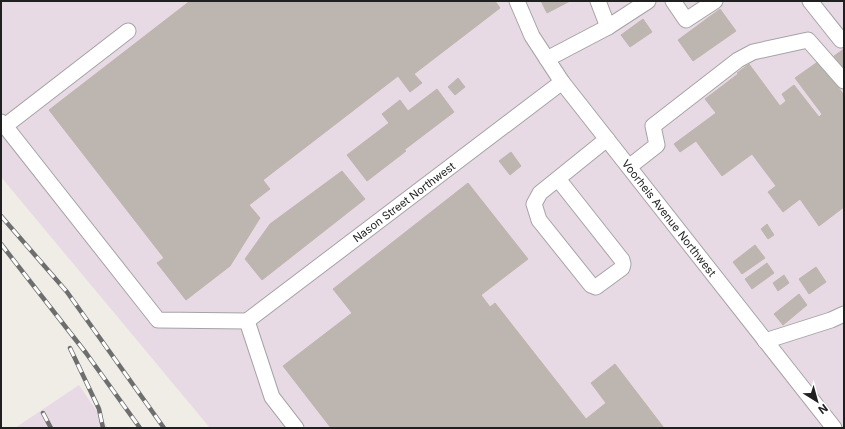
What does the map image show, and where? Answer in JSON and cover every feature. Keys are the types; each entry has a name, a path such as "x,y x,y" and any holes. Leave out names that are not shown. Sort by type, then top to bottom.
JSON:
{"street":[{"name":"Voorheis Avenue Northwest","path":"517,1 532,36 562,82 834,428"},
{"path":"598,1 608,27"},
{"path":"547,59 608,27 648,1"},
{"path":"673,1 686,20 715,1"},
{"path":"810,1 842,40 844,38"},
{"path":"128,30 3,124 158,320 247,321 272,397 296,428"},
{"path":"629,167 657,145 653,126 738,60 753,52 808,40 844,80"},
{"name":"Nason Street Northwest","path":"247,321 562,82"},
{"path":"558,179 622,260 622,268 596,287 591,285 538,220 534,204 540,194 558,179 607,139"},
{"path":"765,340 831,320 844,314"}],"shaded area":[{"path":"1,1 844,1 844,428 210,428 1,177"},
{"path":"79,385 108,428 15,428"}],"building":[{"path":"190,1 495,1 500,8 414,74 422,83 410,92 398,76 263,180 270,189 249,205 260,218 230,266 186,300 157,263 164,258 49,110"},
{"path":"541,1 570,1 547,13"},
{"path":"720,9 736,31 693,61 678,40"},
{"path":"643,19 652,32 630,47 621,35"},
{"path":"844,49 844,69 834,56"},
{"path":"819,61 844,95 844,207 819,226 800,199 783,212 768,192 776,186 752,154 722,176 696,141 680,152 674,144 716,113 705,99 749,64 780,106 786,101 782,94 794,85 819,117 822,114 795,78"},
{"path":"458,78 465,87 455,95 448,87"},
{"path":"437,89 454,112 404,150 406,151 367,181 347,155 389,123 382,114 400,100 408,111"},
{"path":"511,152 521,166 510,175 499,161"},
{"path":"342,171 365,199 262,280 245,259 270,224"},
{"path":"468,183 528,259 481,295 490,307 495,303 586,419 606,403 591,383 615,364 664,428 331,428 283,366 352,313 333,289"},
{"path":"767,224 774,235 768,239 761,229"},
{"path":"755,245 765,258 742,274 733,262"},
{"path":"767,263 774,273 752,289 745,279"},
{"path":"816,267 826,282 809,294 799,279"},
{"path":"784,275 789,283 778,291 773,283"},
{"path":"799,294 807,305 783,325 774,314"}],"railway":[{"path":"1,216 67,292 164,428"},
{"path":"1,244 86,353 140,428"},
{"path":"70,348 99,409 103,428"},
{"path":"43,413 51,428"}]}
